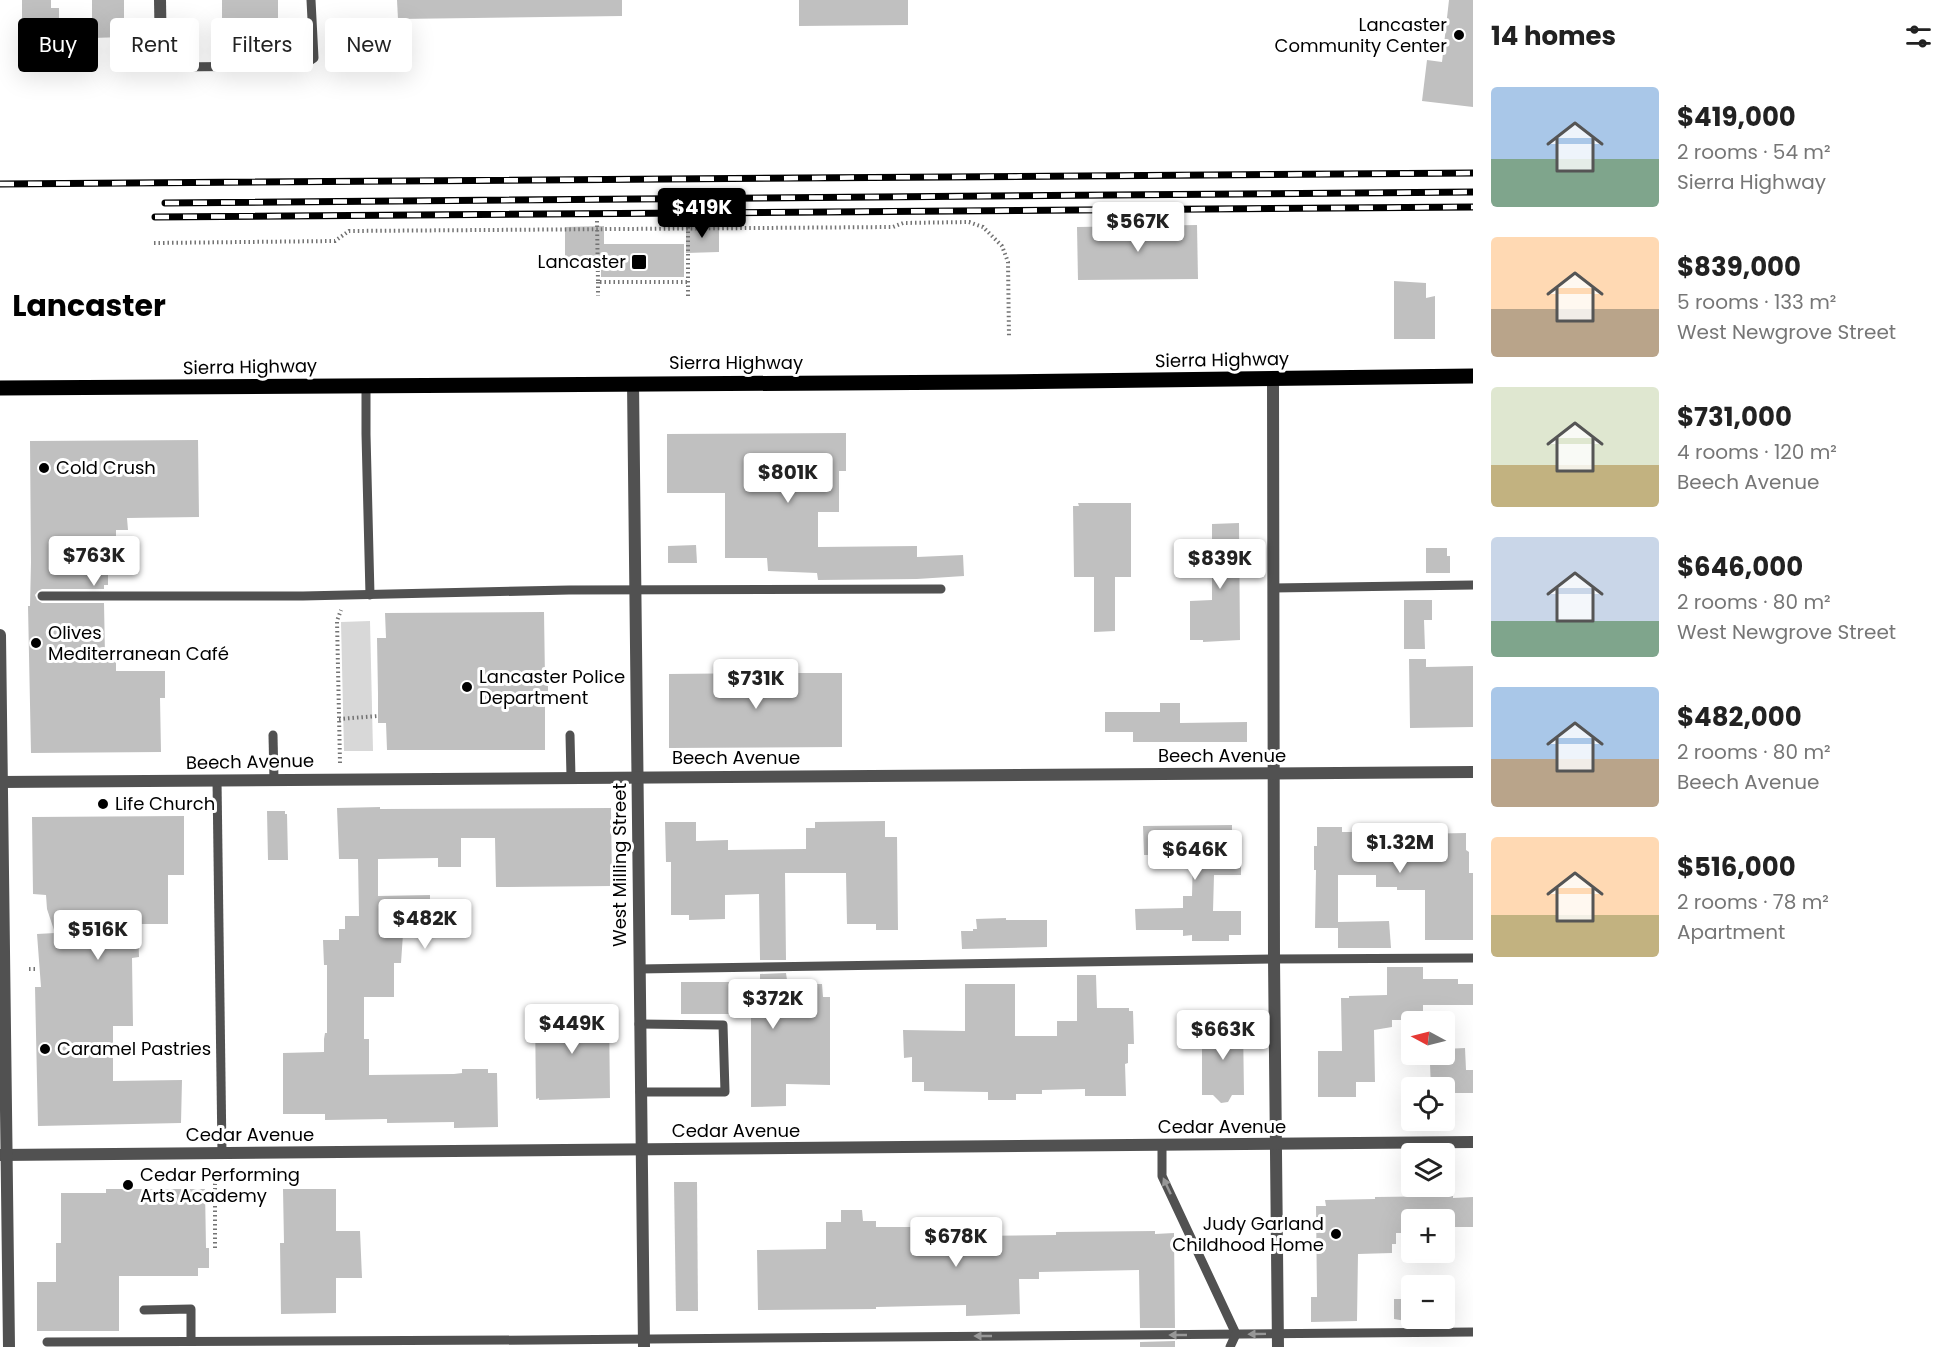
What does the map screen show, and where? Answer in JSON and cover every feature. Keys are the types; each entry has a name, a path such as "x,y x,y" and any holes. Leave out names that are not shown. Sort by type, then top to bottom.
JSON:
{"main road":[{"name":"Sierra Highway","path":"0,388 1473,376"}],"street":[{"path":"160,0 160,18"},
{"path":"1274,379 1274,959 1278,1347"},
{"name":"West Milling Street","path":"633,383 644,1343"},
{"path":"0,635 3,1155 9,1347"},
{"name":"Beech Avenue","path":"2,782 1473,772"},
{"name":"Cedar Avenue","path":"3,1155 1473,1142"}],"lane":[{"path":"199,67 302,66 314,58 311,0"},
{"path":"366,385 370,595"},
{"path":"1273,588 1473,585"},
{"path":"42,596 345,596 569,590 941,589"},
{"path":"273,735 274,780"},
{"path":"570,735 571,777"},
{"path":"217,780 222,1153"},
{"path":"639,969 1473,958"},
{"path":"639,1024 723,1025 725,1092 640,1092"},
{"path":"1162,1146 1162,1176 1236,1334 1230,1347"},
{"path":"144,1310 191,1310 192,1340"},
{"path":"47,1342 192,1340 644,1343 934,1336 1473,1332"},
{"path":"1073,1335 1073,1347"}],"path":[{"path":"688,220 688,296"},
{"path":"597,221 598,296"},
{"path":"154,243 335,241 349,231 893,227 903,223 969,222 982,227 1006,252 1009,337"},
{"path":"598,282 688,282"},
{"path":"340,779 337,621 345,596"},
{"path":"339,719 378,716"},
{"path":"29,969 35,969"},
{"path":"215,1179 215,1249"}],"shaded area":[{"path":"370,621 373,751 344,751 341,622"}],"building":[{"path":"22,0 51,0 51,8 59,8 59,18 22,18"},
{"path":"92,0 124,0 124,18 110,18 110,37 98,38 98,18 92,18"},
{"path":"222,0 278,0 278,18 222,18"},
{"path":"397,0 622,0 622,16 398,18"},
{"path":"799,0 908,0 908,25 799,26"},
{"name":"Lancaster Community Center","path":"1449,0 1473,0 1473,107 1422,101 1427,60 1442,62"},
{"path":"1197,225 1198,279 1078,280 1077,227"},
{"name":"Lancaster","path":"604,226 604,244 684,244 684,277 601,277 601,256 565,257 565,227"},
{"path":"686,226 719,226 719,252 686,253"},
{"path":"1394,281 1426,283 1426,298 1435,296 1435,339 1394,339"},
{"path":"846,433 846,471 839,471 839,512 818,512 818,547 917,546 917,557 963,555 964,576 818,580 817,573 768,571 767,558 725,558 725,493 667,493 667,434"},
{"path":"198,440 199,517 127,518 128,530 116,530 116,563 108,563 108,585 104,585 104,589 42,589 35,595 42,603 104,603 105,655 116,655 116,671 165,671 165,698 160,698 161,752 31,753 28,606 30,606 31,562 30,441"},
{"path":"1078,503 1131,503 1131,577 1115,577 1115,631 1094,632 1094,577 1074,577 1073,506 1079,506"},
{"path":"1239,523 1240,640 1203,642 1203,640 1190,640 1190,601 1212,600 1212,566 1204,566 1204,548 1212,548 1212,524"},
{"path":"696,545 697,563 668,563 668,546"},
{"path":"1426,548 1447,548 1447,556 1450,556 1450,573 1426,573"},
{"path":"1404,600 1432,600 1432,620 1424,620 1425,649 1404,649"},
{"name":"Lancaster Police Department","path":"544,612 545,679 548,679 548,696 545,696 545,750 387,750 386,723 378,723 377,638 386,638 385,613"},
{"path":"1409,659 1426,659 1426,667 1473,666 1473,727 1410,728"},
{"path":"793,669 793,673 842,673 842,747 669,748 669,674 774,673 775,670"},
{"path":"1160,703 1180,703 1180,723 1247,722 1247,742 1133,742 1133,732 1105,732 1105,712 1160,712"},
{"path":"380,807 380,809 611,808 612,886 496,887 495,838 461,838 461,867 438,867 438,858 378,859 378,896 430,895 430,933 403,934 401,963 394,963 394,997 364,997 364,1039 369,1039 369,1075 454,1074 462,1073 462,1069 488,1069 488,1073 497,1073 498,1127 454,1128 454,1122 387,1123 387,1119 325,1120 325,1114 283,1114 283,1053 324,1052 324,1039 327,1033 327,965 324,965 323,940 339,940 339,929 345,929 345,916 359,916 358,859 339,859 337,808"},
{"path":"267,811 285,811 287,814 288,860 268,860"},
{"path":"184,816 184,875 168,875 168,924 138,924 139,957 132,958 133,1026 113,1026 113,1081 182,1080 181,1123 38,1126 35,987 41,987 37,934 55,933 47,909 46,895 33,894 32,817"},
{"path":"885,821 885,837 897,837 898,930 876,930 876,924 847,924 846,873 785,873 786,960 760,960 759,894 725,895 725,919 689,920 689,915 671,915 671,862 666,862 665,822 696,822 696,841 728,840 728,850 806,849 806,828 815,828 815,822"},
{"path":"1232,825 1232,845 1237,845 1237,855 1241,855 1241,875 1214,875 1213,911 1241,911 1241,935 1229,935 1229,941 1192,941 1192,935 1183,936 1183,930 1136,930 1135,909 1183,908 1183,896 1192,896 1193,855 1144,855 1143,826"},
{"path":"1403,825 1403,832 1416,832 1416,834 1466,833 1469,873 1473,873 1473,940 1425,940 1425,890 1376,887 1376,875 1338,875 1338,928 1315,928 1314,846 1317,846 1317,827 1342,827 1342,832 1385,832 1385,826"},
{"path":"1006,918 1006,920 1047,920 1047,947 962,949 961,931 977,929 976,919"},
{"path":"1389,921 1391,948 1338,948 1338,922"},
{"path":"1387,967 1423,967 1423,979 1458,979 1458,984 1473,984 1473,1005 1423,1005 1423,1011 1401,1011 1401,1020 1392,1020 1392,1027 1374,1030 1375,1082 1356,1082 1356,1097 1318,1097 1318,1051 1342,1051 1341,998 1387,995"},
{"path":"786,973 787,980 806,981 806,984 822,984 823,997 830,997 830,1085 786,1084 786,1106 751,1107 751,1014 681,1014 681,982 760,982 760,974"},
{"path":"1077,975 1096,975 1097,1008 1129,1008 1129,1011 1133,1011 1134,1044 1128,1044 1128,1063 1125,1064 1126,1096 1085,1096 1085,1089 1042,1090 1042,1094 1016,1094 1016,1100 988,1100 988,1092 924,1091 924,1082 912,1082 912,1057 904,1058 903,1030 965,1031 965,984 1015,984 1015,1036 1057,1036 1057,1021 1077,1021"},
{"path":"609,1011 610,1098 536,1099 535,1012"},
{"path":"1202,1024 1243,1024 1244,1095 1232,1095 1228,1102 1221,1103 1213,1095 1202,1095"},
{"path":"1455,1048 1465,1048 1466,1070 1473,1070 1473,1093 1455,1093 1455,1077 1431,1077 1430,1065 1455,1065"},
{"path":"674,1182 697,1182 698,1311 676,1311"},
{"path":"106,1189 205,1189 206,1248 209,1248 209,1268 198,1268 198,1276 119,1276 119,1331 37,1331 37,1282 56,1282 56,1243 61,1243 61,1193 106,1193"},
{"path":"283,1189 336,1189 336,1231 360,1231 362,1278 336,1278 336,1313 281,1314 280,1243 284,1243"},
{"path":"1375,1197 1473,1197 1473,1227 1455,1227 1455,1209 1401,1209 1401,1233 1396,1233 1396,1244 1392,1244 1392,1253 1358,1254 1357,1321 1311,1322 1311,1297 1317,1297 1316,1206 1326,1206 1325,1200 1375,1199"},
{"path":"841,1210 862,1210 863,1221 876,1221 876,1227 966,1227 966,1236 1056,1235 1056,1232 1155,1231 1155,1234 1174,1233 1175,1328 1140,1328 1139,1270 1039,1272 1039,1279 1019,1279 1020,1314 966,1316 966,1305 876,1307 876,1309 758,1310 757,1250 826,1249 826,1222 841,1222"},
{"path":"1394,1299 1401,1299 1401,1320 1394,1319"},
{"path":"1175,1341 1175,1347 1140,1347 1140,1342"}],"railway":[{"path":"0,184 1473,173"},
{"path":"165,203 1473,192"},
{"path":"155,217 1473,207"}],"place":[{"name":"Lancaster Community Center","path":"1459,35"},
{"name":"Lancaster","path":"639,262"},
{"name":"Cold Crush","path":"44,468"},
{"name":"Olives Mediterranean Café","path":"36,643"},
{"name":"Lancaster Police Department","path":"467,687"},
{"name":"Life Church","path":"103,804"},
{"name":"Caramel Pastries","path":"45,1049"},
{"name":"Cedar Performing Arts Academy","path":"128,1185"},
{"name":"Judy Garland Childhood Home","path":"1336,1234"}],"district":[{"name":"Lancaster","path":"89,306"}]}
